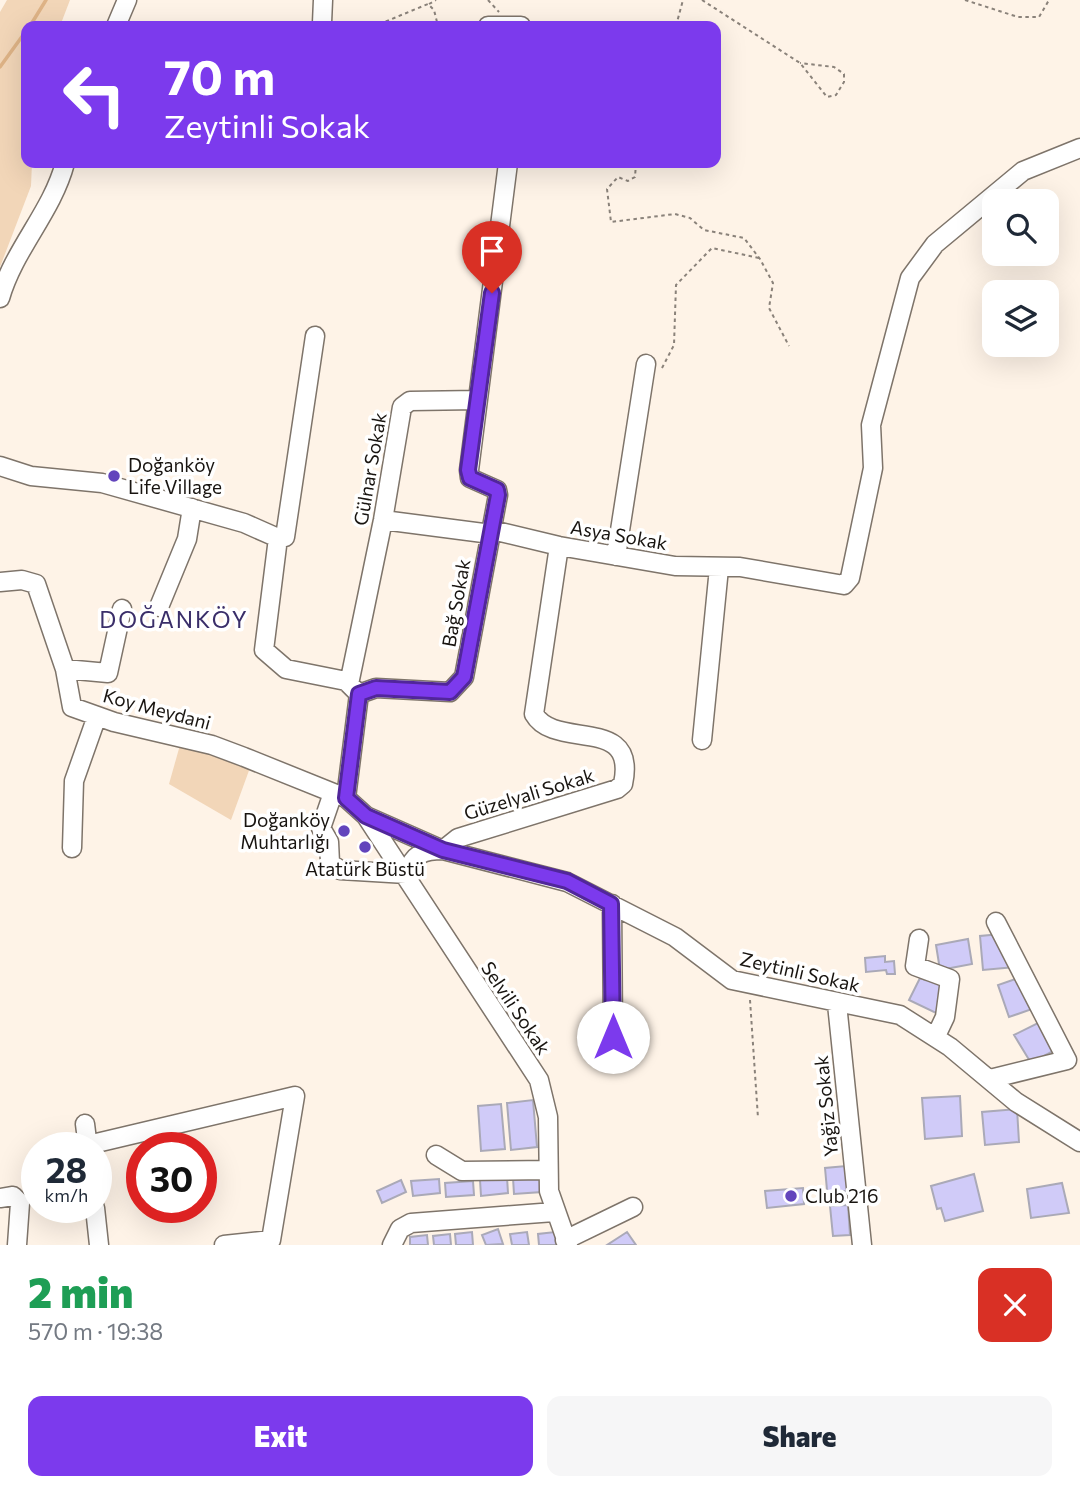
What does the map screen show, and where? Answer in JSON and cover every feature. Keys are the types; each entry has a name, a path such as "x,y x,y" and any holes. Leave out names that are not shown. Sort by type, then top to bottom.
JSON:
{"street":[{"path":"118,21 127,0"},
{"path":"322,21 323,0"},
{"name":"Asya Sokak","path":"383,520 492,532 675,566 740,567 844,585 850,578 873,468 871,425 910,278 935,244 1023,171 1080,148"},
{"path":"0,298 15,257 52,198 63,168"},
{"path":"478,400 507,168"},
{"path":"0,466 31,476 102,483 244,523 278,538 285,537 315,336"},
{"path":"616,556 645,369"},
{"name":"Gülnar Sokak","path":"406,874 340,870 330,863 329,842 321,828 339,795 354,689 402,407 410,401 478,400"},
{"name":"Bağ Sokak","path":"354,689 450,692 459,686 464,677 492,532 497,490 470,478 468,470 478,400"},
{"path":"159,607 187,539 192,509"},
{"path":"278,538 264,650 286,670 346,681 354,689"},
{"name":"Güzelyali Sokak","path":"443,850 458,838 617,789 623,783 625,764 618,748 594,737 544,726 534,714 559,546"},
{"path":"702,740 719,568"},
{"name":"Koy Meydani","path":"0,582 22,580 36,584 65,670 72,707 97,716 212,745 339,795"},
{"path":"65,670 108,673 122,609"},
{"path":"72,848 74,781 97,716"},
{"name":"Zeytinli Sokak","path":"339,795 366,816 443,850 567,881 676,937 715,970 749,985 900,1015 936,1037 1011,1098 1080,1142"},
{"name":"Selvili Sokak","path":"366,816 539,1080 548,1117 548,1170 554,1212 567,1242"},
{"path":"406,874 412,859 424,850 443,850"},
{"path":"611,904 613,1037"},
{"path":"990,1079 1067,1060 996,922"},
{"path":"919,939 915,966 950,979 945,1017 936,1037"},
{"name":"Yağiz Sokak","path":"837,1004 863,1245"},
{"path":"112,1140 295,1096 272,1243 224,1245"},
{"path":"85,1124 86,1132"},
{"path":"436,1155 462,1171 548,1170"},
{"path":"0,1198 13,1196 20,1203 18,1245"},
{"path":"567,1242 633,1207"},
{"path":"392,1245 400,1229 411,1223 554,1212"},
{"path":"97,1223 99,1245"}],"path":[{"path":"387,21 436,0"},
{"path":"677,21 683,0"},
{"path":"702,0 800,63 827,96 836,95 844,82 844,74 834,67 800,63"},
{"path":"965,0 1018,17 1039,17 1049,0"},
{"path":"428,4 434,10 437,21"},
{"path":"636,168 635,177 628,181 618,177 607,189 611,222 675,214 690,218 704,230 744,238 773,283 769,308 789,346"},
{"path":"645,369 664,368 674,345 676,285 712,248 760,259"},
{"path":"749,985 758,1118"}],"shaded area":[{"path":"7,0 70,0 62,21 21,21 21,168 32,168 31,186 0,267 0,12"},
{"path":"180,745 251,765 231,820 169,784"}],"building":[{"path":"1012,933 1015,967 983,970 980,936"},
{"path":"968,939 972,964 940,970 936,945"},
{"path":"885,956 885,962 894,961 895,974 887,974 886,970 866,972 865,958"},
{"path":"927,975 949,985 936,1013 909,1000 920,978 925,980"},
{"path":"1024,976 1035,1008 1009,1017 998,985"},
{"path":"1040,1022 1057,1049 1031,1063 1014,1035"},
{"path":"960,1096 962,1136 925,1139 922,1098"},
{"path":"533,1100 537,1147 511,1150 507,1103"},
{"path":"501,1104 505,1149 481,1151 478,1106"},
{"path":"1017,1109 1019,1142 985,1145 982,1112"},
{"path":"846,1166 849,1191 844,1191 845,1199 828,1201 825,1168"},
{"path":"974,1174 983,1211 945,1221 941,1208 937,1209 931,1186"},
{"path":"540,1176 542,1192 514,1194 513,1178"},
{"path":"507,1177 508,1193 481,1196 480,1180"},
{"path":"439,1179 440,1193 413,1196 411,1181"},
{"path":"401,1180 406,1192 382,1203 377,1191"},
{"path":"473,1181 474,1195 446,1197 445,1183"},
{"path":"1062,1183 1069,1213 1031,1218 1027,1189"},
{"path":"803,1188 804,1204 767,1208 765,1191"},
{"path":"848,1205 850,1235 833,1236 830,1206"},
{"path":"498,1229 503,1244 486,1245 482,1235"},
{"path":"472,1232 473,1245 456,1245 455,1234"},
{"path":"527,1232 529,1245 512,1245 510,1234"},
{"path":"555,1232 556,1245 539,1245 538,1234"},
{"path":"627,1232 636,1245 607,1245"},
{"path":"450,1234 451,1245 434,1245 433,1236"},
{"path":"427,1235 428,1245 410,1245 410,1237"}],"waterway":[{"path":"33,21 46,0"},
{"path":"0,67 21,38"}],"place":[{"name":"Doğanköy Life Village","path":"114,476"},
{"name":"Doğanköy Muhtarlığı","path":"344,831"},
{"name":"Atatürk Büstü","path":"365,847"},
{"name":"Club 216","path":"791,1196"}],"district":[{"name":"DOĞANKÖY","path":"174,620"}],"route":[{"path":"492,293 468,470 470,478 497,490 498,495 464,677 459,686 450,692 376,688 359,694 346,798 366,816 443,850 567,881 611,904 613,1037"}]}
